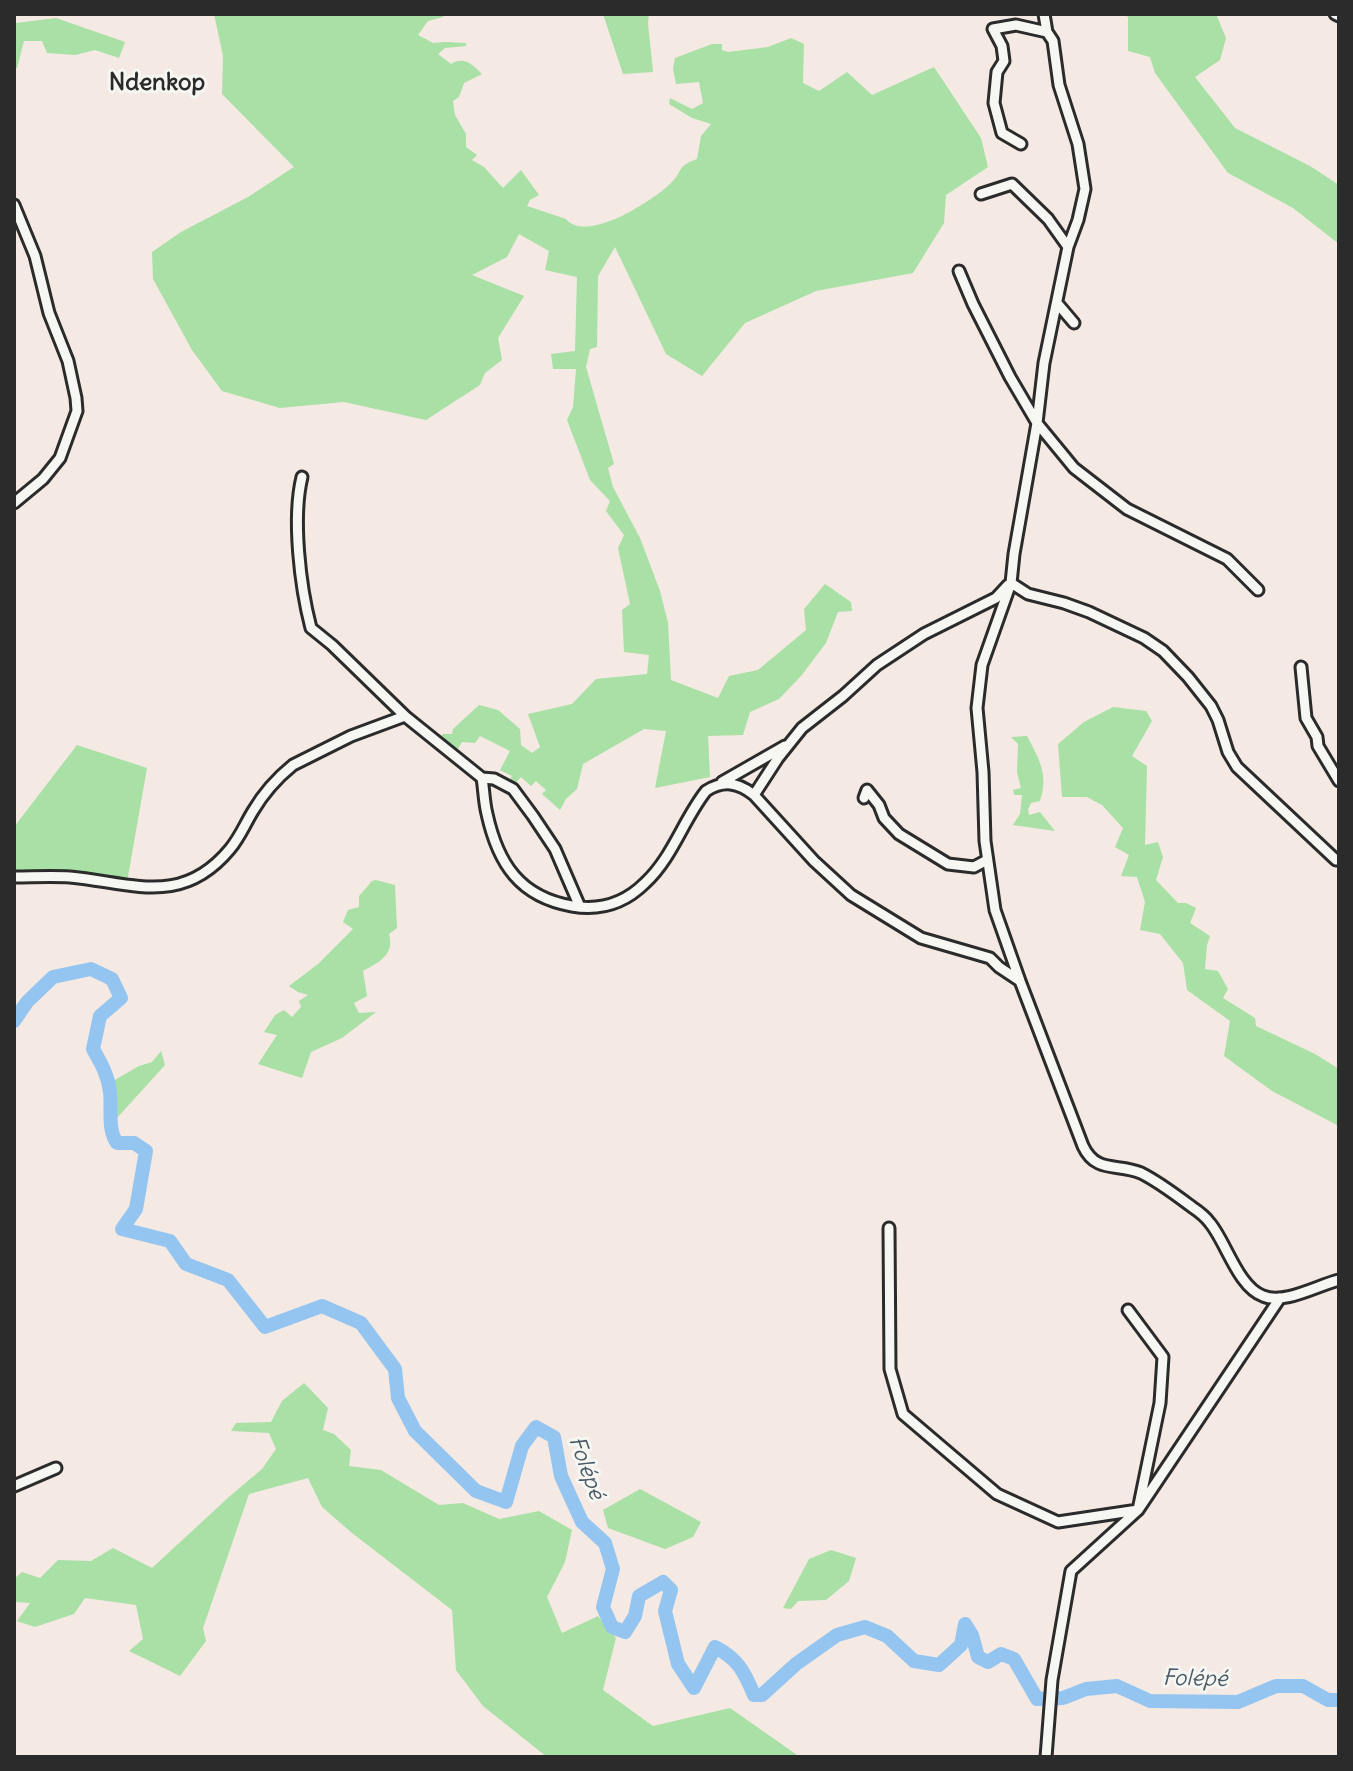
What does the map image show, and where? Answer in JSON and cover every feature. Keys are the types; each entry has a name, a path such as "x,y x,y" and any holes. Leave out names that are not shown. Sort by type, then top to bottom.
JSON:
{"street":[{"path":"1044,14 1047,32 1053,41 1057,76 1078,144 1085,189 1068,247 1044,363 1011,583 982,665 977,698 987,860 995,910 1083,1146 1091,1159 1100,1165 1146,1176 1192,1207 1213,1226 1249,1287 1263,1297 1290,1296 1339,1280"},
{"path":"1021,144 1002,133 994,103 997,72 1004,61 1002,46 993,29 1016,25 1047,32"},
{"path":"981,194 1012,184 1048,219 1068,247"},
{"path":"14,205 35,256 49,313 68,361 77,411 62,455 55,466 14,503"},
{"path":"959,271 995,351 1037,423 1074,468 1127,509 1227,559 1258,590"},
{"path":"1057,303 1074,323"},
{"path":"302,477 298,504 299,555 311,628 405,716 482,778 494,779 513,789 555,849 580,907"},
{"path":"754,795 788,744 808,723 877,665 924,634 996,598 1011,583"},
{"path":"1011,583 1028,594 1079,607 1144,638 1163,651 1211,706 1237,767 1339,860"},
{"path":"1301,667 1306,718 1339,781"},
{"path":"14,877 70,877 153,888 177,886 205,871 230,849 262,798 293,765 351,736 405,716"},
{"path":"482,778 492,833 517,880 540,897 559,904 594,908 608,906 645,883 669,853 703,794 788,744"},
{"path":"719,784 735,785 754,795 814,861 851,895 921,938 990,958 1020,981"},
{"path":"864,798 867,790 879,805 884,818 899,834 948,864 974,867 987,860"},
{"path":"889,1228 890,1369 903,1414 997,1494 1058,1522 1138,1510"},
{"path":"1046,1757 1052,1680 1071,1571 1138,1510 1280,1298"},
{"path":"1128,1310 1163,1357 1160,1403 1138,1510"},
{"path":"14,1486 56,1468"}],"green space":[{"path":"214,14 444,14 428,21 418,35 433,43 466,43 466,46 445,48 438,54 451,64 468,62 482,74 464,83 459,97 453,101 455,115 466,134 466,147 477,155 472,160 484,167 503,188 521,170 539,195 527,206 576,225 603,223 635,209 670,184 685,164 697,159 701,136 711,124 692,118 669,104 670,98 692,109 703,103 699,82 676,84 673,69 675,58 712,44 722,44 722,50 728,52 768,47 791,38 804,44 803,83 819,91 847,72 872,95 934,67 981,138 988,167 946,195 944,223 913,273 816,291 745,323 702,376 666,354 615,247 598,276 597,347 590,349 586,367 614,464 608,468 613,487 640,538 660,591 668,623 671,680 718,698 729,676 758,670 806,630 804,609 825,584 851,602 852,611 838,612 826,643 801,676 779,699 750,712 743,735 708,736 710,777 655,788 666,731 644,729 583,764 577,789 560,810 542,794 546,790 536,781 531,786 521,777 513,786 508,783 512,776 500,770 510,751 480,736 475,743 462,742 458,749 439,738 443,734 452,734 453,729 479,705 498,710 520,729 521,745 532,753 540,747 528,714 572,704 596,679 647,674 649,655 624,652 622,610 630,604 618,548 624,535 606,511 610,501 590,480 567,420 573,407 576,369 553,369 551,354 575,351 577,277 545,270 549,251 519,234 507,257 472,275 524,296 498,338 502,360 485,373 480,385 426,420 344,402 280,408 222,391 192,350 153,279 152,252 294,167 222,94 223,56"},
{"path":"603,14 649,14 653,72 623,74"},
{"path":"1124,14 1216,14 1226,38 1220,60 1195,77 1235,128 1310,166 1339,185 1339,244 1293,208 1228,173 1155,73 1150,57 1128,51 1128,17"},
{"path":"56,18 125,42 119,58 95,50 75,55 47,53 42,41 24,41 17,68 14,68 16,23"},
{"path":"1113,707 1146,711 1152,721 1132,756 1147,766 1145,845 1158,842 1163,857 1156,880 1178,903 1196,908 1190,923 1210,936 1205,969 1218,971 1228,989 1223,998 1255,1018 1256,1026 1339,1069 1339,1126 1272,1091 1224,1056 1230,1021 1187,990 1183,963 1160,934 1140,930 1145,902 1137,877 1121,876 1129,855 1115,847 1123,828 1102,805 1087,797 1062,797 1058,744 1084,722"},
{"path":"1027,736 1043,775 1040,801 1031,803 1029,815 1040,812 1055,831 1013,825 1020,814 1022,795 1014,795 1013,790 1021,788 1017,772 1018,744 1011,737"},
{"path":"77,745 147,768 127,882 14,875 14,827"},
{"path":"376,880 395,885 397,928 389,934 388,953 363,971 367,996 354,1003 359,1013 376,1012 342,1038 311,1052 302,1078 258,1064 277,1035 264,1032 275,1015 284,1010 292,1017 301,1007 299,1001 308,995 289,986 318,964 353,929 343,922 348,910 359,907 359,896"},
{"path":"161,1051 165,1065 116,1119 113,1081 152,1062"},
{"path":"304,1383 328,1408 323,1430 334,1434 351,1450 349,1466 381,1470 439,1505 463,1503 499,1519 539,1511 572,1530 565,1562 547,1597 562,1633 598,1616 616,1638 603,1690 653,1726 730,1708 800,1757 547,1757 483,1706 456,1670 452,1610 322,1507 308,1478 249,1494 203,1628 206,1641 180,1676 129,1651 143,1639 136,1605 85,1598 74,1614 35,1627 17,1621 30,1603 14,1602 14,1579 22,1572 40,1578 58,1560 91,1561 113,1548 152,1568 262,1469 276,1449 269,1433 231,1431 236,1423 271,1422 282,1401"},
{"path":"640,1489 701,1522 693,1537 665,1549 608,1528 603,1510"},
{"path":"831,1550 856,1558 849,1581 826,1600 798,1601 791,1609 783,1608 809,1559"}],"waterway":[{"name":"Folépé","path":"14,1021 27,1002 53,977 91,969 112,979 121,998 100,1016 93,1049 109,1086 111,1125 117,1143 134,1143 146,1151 136,1209 122,1229 170,1241 186,1264 228,1280 265,1327 322,1306 361,1323 395,1369 398,1398 415,1431 476,1491 506,1502 522,1446 536,1427 554,1437 561,1476 582,1522 605,1543 613,1569 603,1607 612,1627 625,1632 635,1616 639,1596 663,1582 671,1590 665,1611 678,1664 694,1688 715,1647 739,1666 754,1695 762,1695 796,1664 837,1635 865,1627 887,1636 914,1661 939,1665 961,1645 965,1624 972,1635 978,1657 988,1662 1001,1654 1014,1659 1037,1699 1063,1698 1086,1689 1117,1686 1150,1701 1238,1702 1276,1686 1303,1686 1328,1700 1339,1700"}],"district":[{"name":"Ndenkop","path":"157,83"}]}
